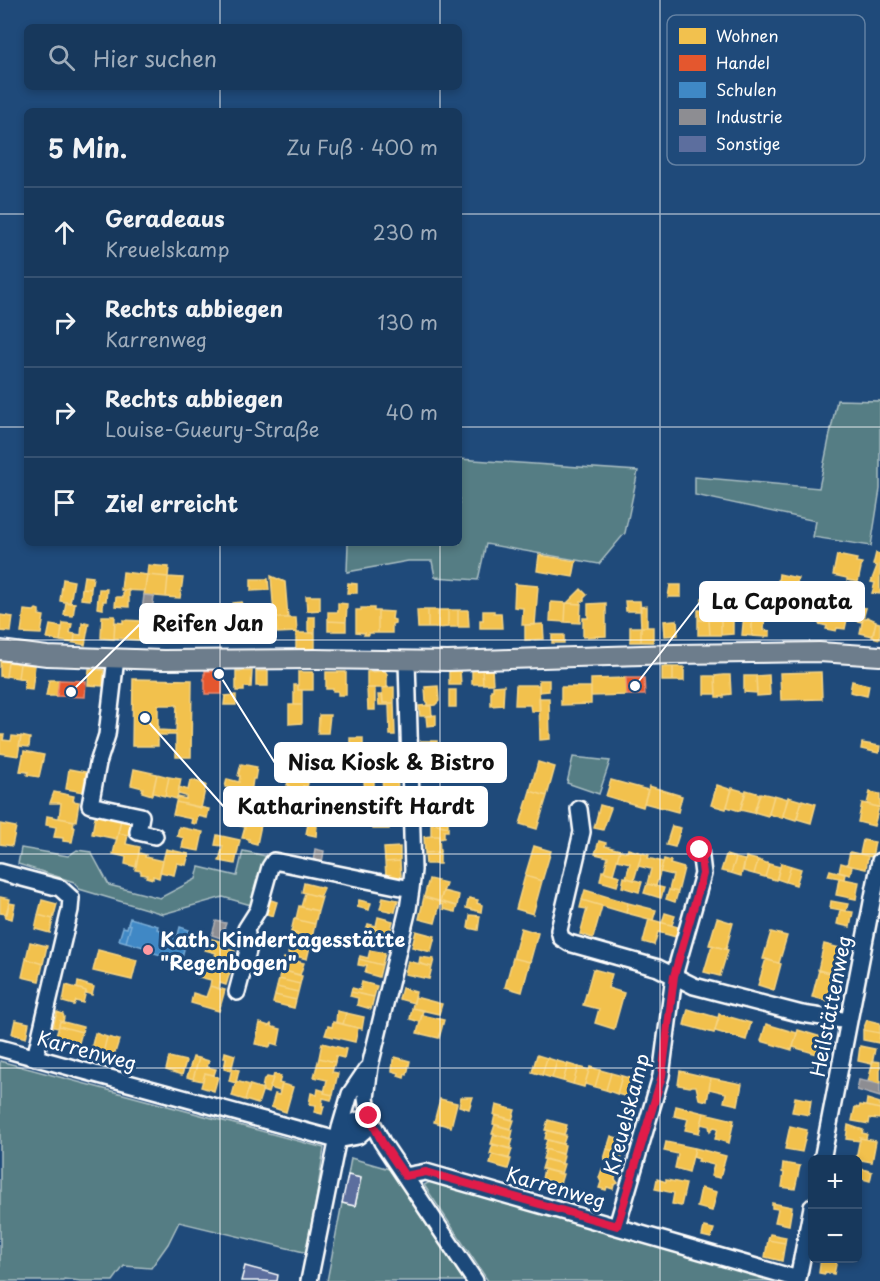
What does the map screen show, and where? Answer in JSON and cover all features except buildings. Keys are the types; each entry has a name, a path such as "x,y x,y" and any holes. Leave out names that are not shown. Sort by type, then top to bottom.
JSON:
{"main road":[{"path":"0,650 47,656 163,660 448,661 819,652 880,656"}],"street":[{"path":"116,658 107,735 98,763 90,805 141,816 138,832 155,836"},
{"path":"407,661 411,889 370,1066 366,1098 369,1116 382,1142 475,1281"},
{"path":"579,809 582,832 560,930 561,938 569,943 658,968 694,986 802,1014 849,1021"},
{"name":"Kreuelskamp","path":"617,1226 662,1076 674,976 703,874 700,850"},
{"path":"237,992 249,947 246,929 258,910 270,867 274,861 411,889"},
{"name":"Heilstättenweg","path":"823,1155 880,861"},
{"path":"0,872 60,888 71,898 35,1058"},
{"name":"Karrenweg","path":"0,1048 338,1134"},
{"path":"309,1281 338,1134 350,1094 370,1066"},
{"path":"338,1134 358,1136 372,1124"},
{"name":"Karrenweg","path":"405,1176 426,1172 798,1279 813,1209"}],"green space":[{"path":"837,400 880,401 880,489 871,546 813,537 816,521 695,495 695,477 819,488"},
{"path":"462,459 638,471 625,533 599,564 486,544 478,580 435,577 432,561 408,561 347,572 348,546 462,546"},
{"path":"573,757 610,761 599,794 567,783"},
{"path":"21,848 68,856 77,850 91,852 109,885 160,898 196,879 199,867 237,876 243,851 266,856 251,905 223,897 163,914 79,889 74,882 18,864"},
{"path":"0,1061 324,1148 308,1253 179,1222 168,1244 151,1268 124,1266 113,1281 64,1279 63,1281 0,1281"},
{"path":"351,1158 389,1169 464,1281 327,1281 342,1203 355,1206 361,1178 348,1175"},
{"path":"436,1179 783,1281 488,1281 424,1185"}],"place":[{"name":"Nisa Kiosk & Bistro","path":"219,674"},
{"name":"La Caponata","path":"635,686"},
{"name":"Reifen Jan","path":"71,692"},
{"name":"Katharinenstift Hardt","path":"145,718"},
{"name":"Kath. Kindertagesstätte \"Regenbogen\"","path":"148,950"}],"route":[{"path":"369,1116 382,1142 405,1176 426,1172 617,1226 662,1076 674,976 703,874 700,850"}]}
